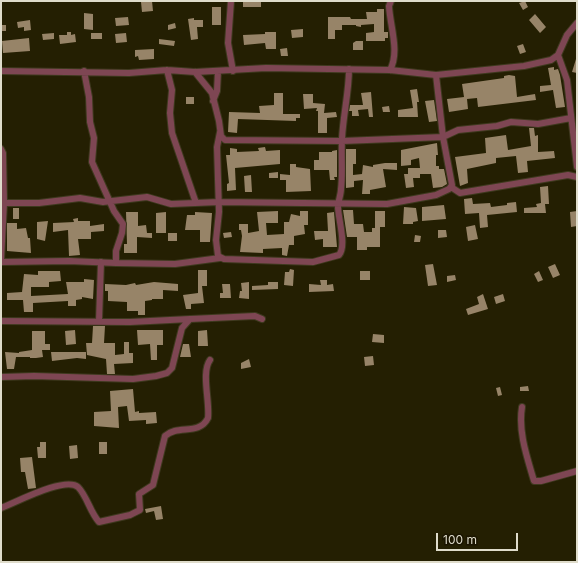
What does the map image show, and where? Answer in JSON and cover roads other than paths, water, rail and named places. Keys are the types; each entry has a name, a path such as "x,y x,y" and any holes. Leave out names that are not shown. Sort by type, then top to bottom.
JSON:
{"street":[{"path":"231,1 228,43 232,71"},
{"path":"390,70 393,65 394,51 389,6 391,1"},
{"path":"1,71 84,71 129,73 167,70 195,72 232,71 255,68 390,70 436,75 541,64 558,55 566,35 577,23"},
{"path":"558,55 566,73 571,118 575,137 577,167"},
{"path":"1,149 3,153 4,203 1,261 175,264 220,258 313,262 340,255 341,252 342,231 338,202 342,188 342,141 345,102 349,85 348,69"},
{"path":"167,70 172,90 170,112 172,133 196,203"},
{"path":"84,71 89,97 90,122 94,138 92,162 110,201 123,224 122,233 116,251 116,263"},
{"path":"214,101 217,91 218,71"},
{"path":"195,72 209,89 220,121 220,132 217,148 219,202 216,240 216,252 220,258"},
{"path":"436,75 451,187"},
{"path":"220,132 220,136 225,140 342,141 443,136 458,130 496,126 511,122 538,124 571,118"},
{"path":"451,187 460,192 568,176 577,177"},
{"path":"4,203 39,203 80,198 96,202 147,197 171,204 219,202 338,202 387,204 436,195 451,187"},
{"path":"99,321 101,262"},
{"path":"1,321 143,322 254,316 262,319"},
{"path":"1,377 34,376 133,379 167,373 175,362 182,328 190,320"},
{"path":"1,508 50,488 70,484 78,488 99,522 130,515 140,510 139,494 153,485 165,436 168,433 177,430 198,428 205,424 208,418 206,369 210,360"},
{"path":"522,406 520,417 522,436 534,481 541,481 577,471"}]}
